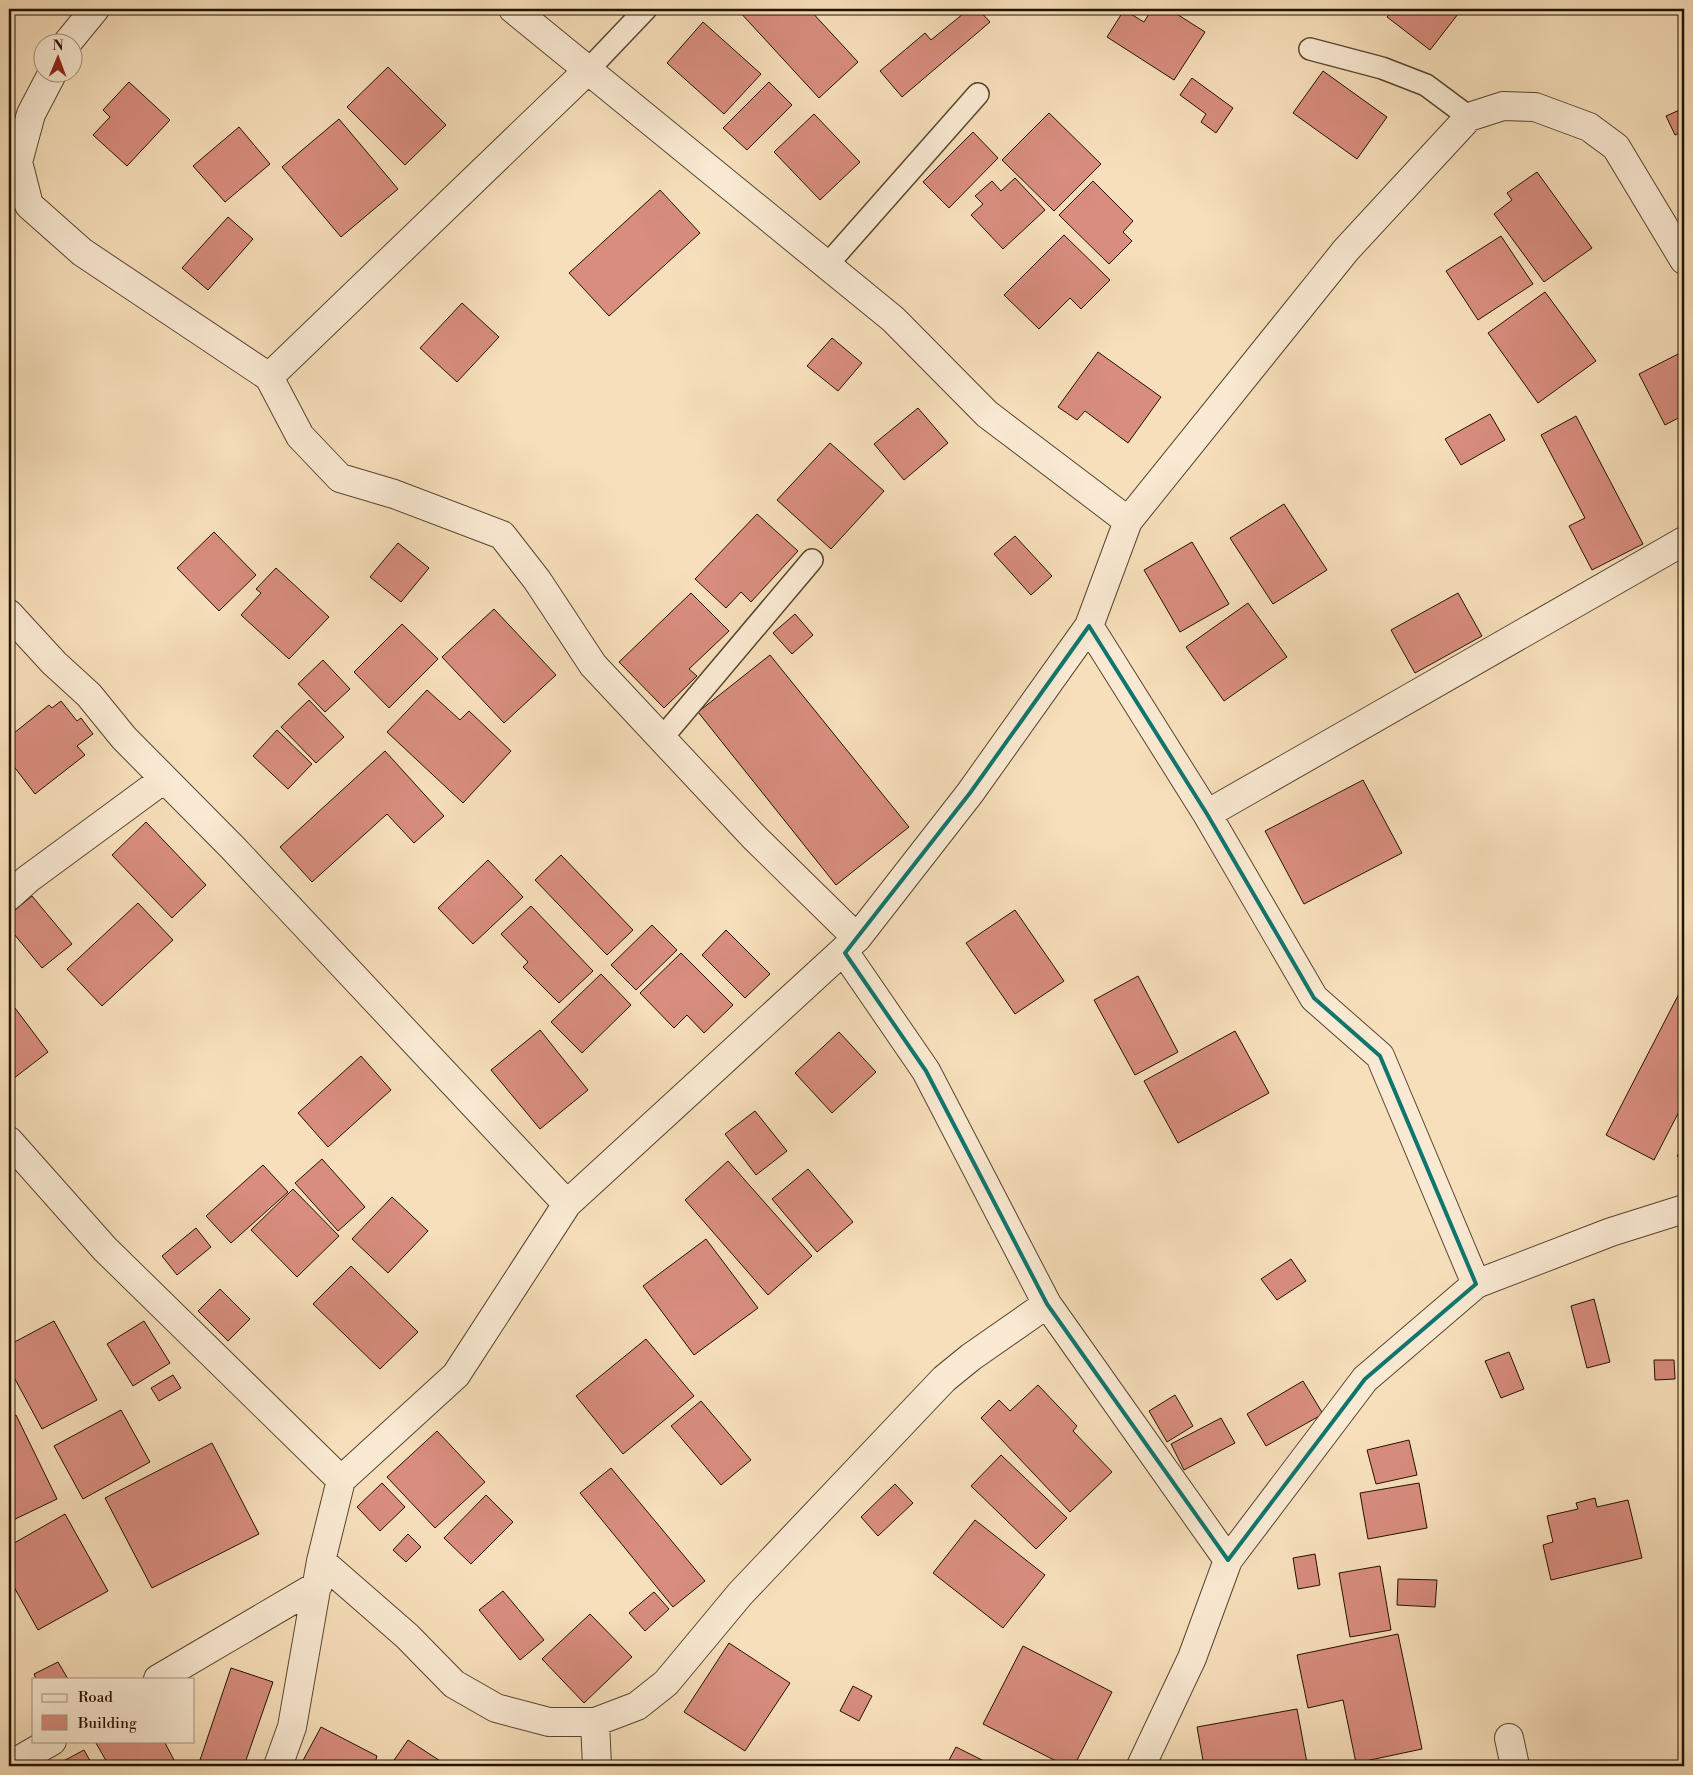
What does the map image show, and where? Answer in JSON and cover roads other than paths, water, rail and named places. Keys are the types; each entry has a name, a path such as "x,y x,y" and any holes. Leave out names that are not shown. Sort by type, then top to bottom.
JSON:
{"street":[{"path":"76,32 95,9"},
{"path":"513,9 893,319 986,414 1128,521"},
{"path":"269,377 587,71"},
{"path":"47,82 31,114 18,162 29,205 82,252 269,377 300,436 340,478 394,494 502,535 537,580 593,664 754,837 851,946 926,1072 1047,1304 1228,1560"},
{"path":"278,1766 292,1727 319,1573 341,1480 456,1375 568,1204 851,946 970,792 1090,626 1128,521 1346,250 1469,117 1503,106 1535,107 1589,127 1616,147 1684,260"},
{"path":"1207,814 1684,541"},
{"path":"9,614 54,663 89,696 124,738 232,847 568,1204"},
{"path":"1090,626 1207,814 1314,998 1380,1056 1476,1284"},
{"path":"9,896 28,878 164,779"},
{"path":"9,1141 105,1249 341,1480"},
{"path":"1141,1766 1192,1658 1228,1560 1365,1379 1476,1284 1612,1232 1684,1209"},
{"path":"319,1573 407,1636 454,1684 479,1699 496,1708 549,1722 595,1722 637,1706 666,1683 740,1594 944,1379 971,1356 1047,1304"},
{"path":"160,1678 319,1573"},
{"path":"595,1722 597,1766"},
{"path":"1509,1738 1515,1766"},
{"path":"9,1766 50,1742"}],"lane":[{"path":"587,71 646,9"},
{"path":"1310,49 1382,68 1426,85 1469,117"},
{"path":"827,265 978,94"},
{"path":"662,738 812,560"}]}
